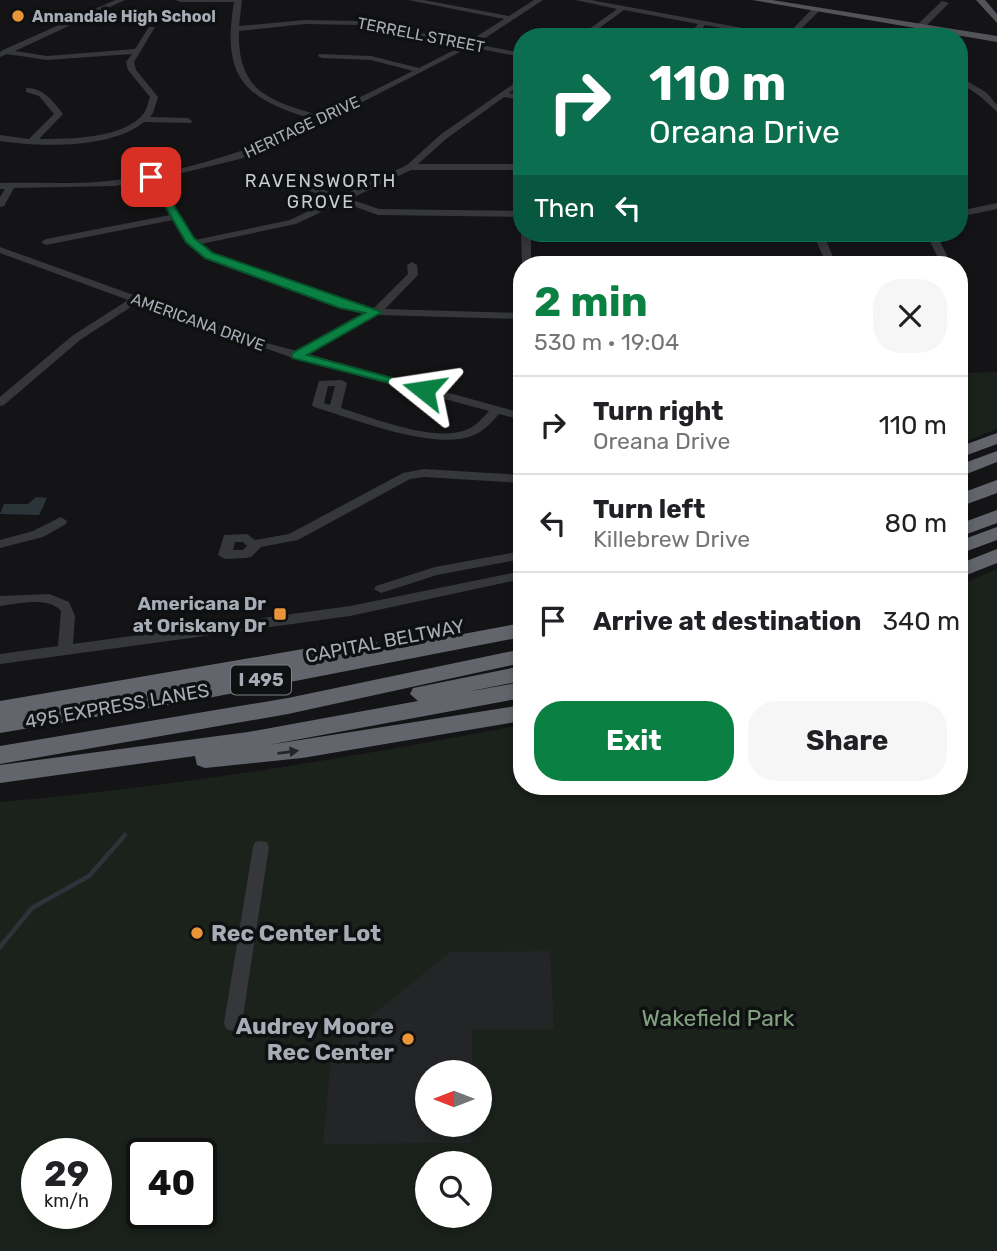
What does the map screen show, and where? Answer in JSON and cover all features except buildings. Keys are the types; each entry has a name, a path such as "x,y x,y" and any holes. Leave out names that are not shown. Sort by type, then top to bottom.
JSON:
{"highway":[{"path":"968,449 997,438"},
{"path":"968,467 997,456"},
{"path":"968,487 995,486"},
{"path":"968,497 995,486"},
{"path":"968,506 995,486"},
{"path":"968,527 997,516"},
{"path":"968,544 997,533"},
{"path":"968,568 997,556"},
{"name":"CAPITAL BELTWAY","path":"0,709 159,683 513,617"},
{"name":"495 EXPRESS LANES","path":"0,725 208,691 513,631"},
{"path":"0,725 151,708 513,645"},
{"path":"0,756 338,696 513,658"},
{"name":"495 EXPRESS LANES","path":"0,756 275,719 513,675"},
{"path":"0,774 248,740 513,692"},
{"path":"0,774 272,754 402,735 513,715"}],"main road":[{"path":"756,0 919,28"},
{"path":"980,0 997,20"},
{"path":"968,37 994,40"}],"street":[{"path":"3,54 121,0"},
{"path":"180,0 238,0 235,63 246,83 271,101 322,119"},
{"path":"412,0 510,18"},
{"name":"HERITAGE DRIVE","path":"5,186 94,185 151,177 237,157 420,71 470,44 539,0"},
{"path":"579,0 736,28"},
{"path":"919,28 946,3"},
{"path":"595,28 623,8"},
{"path":"798,28 816,10"},
{"name":"TERRELL STREET","path":"235,29 305,22 349,22 513,53"},
{"path":"699,28 704,22"},
{"path":"0,138 30,143 87,139 120,130 142,119 151,111 154,99 130,66 136,51 152,29"},
{"path":"3,54 47,58 136,51"},
{"path":"322,56 371,58 420,71"},
{"path":"968,84 984,95 997,110"},
{"path":"193,243 284,225 410,167 443,136 513,86"},
{"path":"29,90 42,94 56,107 59,114 30,143"},
{"path":"501,94 513,96"},
{"path":"142,119 188,121"},
{"path":"410,167 513,167"},
{"path":"151,177 193,243 209,255 233,266 345,305 376,312 513,316"},
{"path":"301,185 340,201 387,213 513,214"},
{"path":"1,204 5,186"},
{"path":"968,212 997,206"},
{"path":"46,242 176,217"},
{"name":"AMERICANA DRIVE","path":"0,250 296,356 513,414"},
{"path":"296,356 376,312 412,275 412,265"},
{"path":"0,403 76,338 136,299"},
{"path":"335,409 448,438 471,433 497,410"},
{"path":"255,544 293,537 407,475 424,473 513,478"},
{"path":"0,544 28,538 61,521"},
{"path":"381,589 435,571 513,557"},
{"path":"0,659 350,611 513,578"},
{"path":"0,601 45,598 62,603 68,611 65,651"},
{"path":"233,1023 261,847"}],"green space":[{"path":"997,372 997,429 968,440 968,373"},
{"name":"Wakefield Park","path":"997,569 997,1251 0,1251 0,802 262,770 513,726 513,795 968,795 968,581"}],"shaded area":[{"path":"36,497 47,498 39,515 0,514 4,504 28,504"}],"waterway":[{"path":"0,947 32,908 89,876 125,835"}],"place":[{"name":"Annandale High School","path":"18,16"},
{"name":"Americana Dr at Oriskany Dr","path":"280,614"},
{"name":"Rec Center Lot","path":"197,933"},
{"name":"Audrey Moore Rec Center","path":"408,1039"}],"district":[{"name":"RAVENSWORTH GROVE","path":"321,191"}],"route":[{"path":"151,177 190,240 209,255 345,305 376,312 296,356 424,390"}]}
